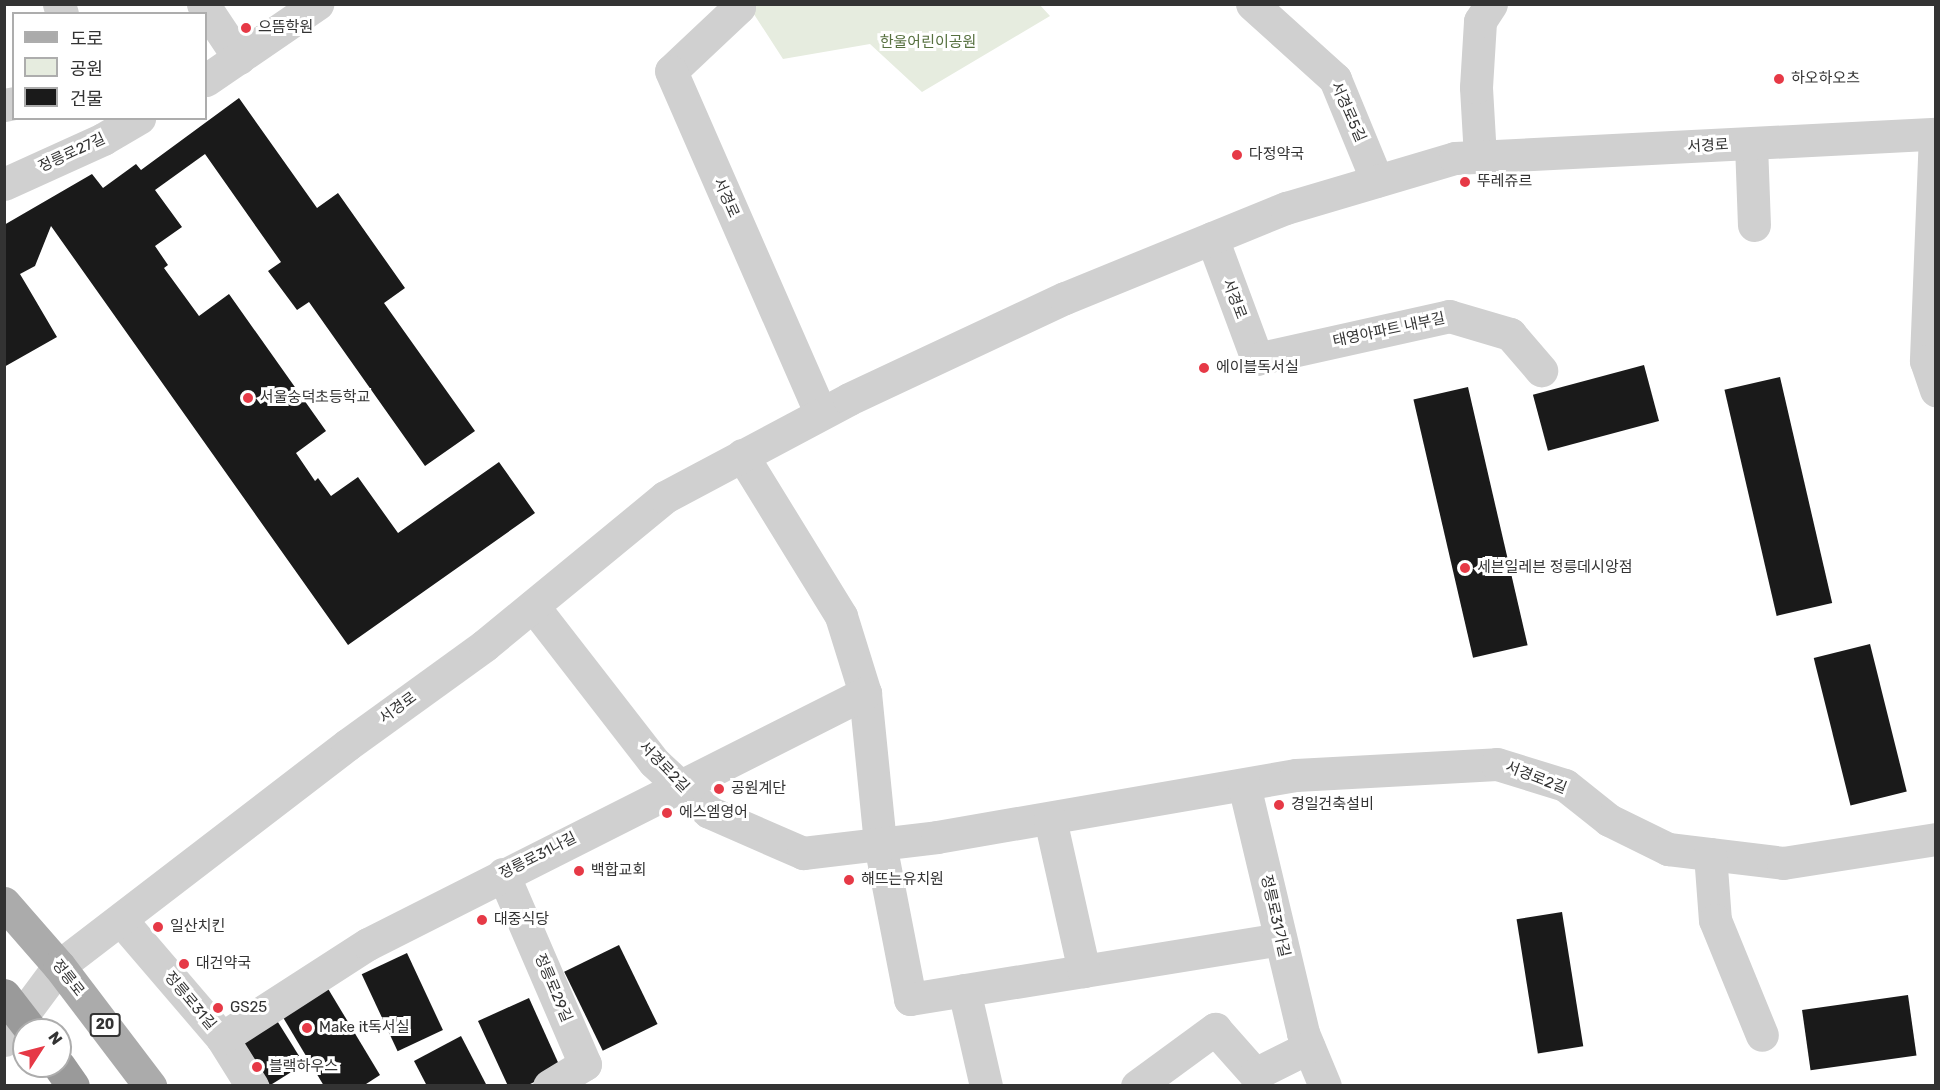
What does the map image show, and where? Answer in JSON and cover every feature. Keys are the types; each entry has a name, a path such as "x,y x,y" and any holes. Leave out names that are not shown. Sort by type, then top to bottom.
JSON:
{"highway":[{"path":"4,995 22,1018"}],"main road":[{"name":"정릉로","path":"4,903 59,966 150,1086"}],"street":[{"path":"203,4 239,58"},
{"path":"207,79 317,4"},
{"name":"서경로","path":"738,4 739,7 671,71 821,414"},
{"name":"서경로5길","path":"1252,4 1335,79 1377,181"},
{"path":"1480,157 1476,87 1480,21 1491,4"},
{"name":"정릉로27길","path":"4,184 100,129 132,120"},
{"path":"1935,134 1926,361 1935,390"},
{"name":"서경로","path":"4,1040 59,966 347,745 485,645 665,497 821,414 1065,298 1286,208 1455,158 1935,134"},
{"path":"1751,144 1754,225"},
{"name":"서경로","path":"1212,238 1257,359"},
{"name":"태영아파트 내부길","path":"1257,359 1449,316 1510,334 1540,370"},
{"path":"742,455 841,616 865,693 880,844 910,999 1280,939"},
{"name":"서경로2길","path":"533,606 654,762 679,785 709,812 803,853 1050,819 1296,775 1497,764 1564,785 1609,820 1668,849 1783,863 1935,839"},
{"name":"정릉로31나길","path":"222,1038 368,944 865,693"},
{"name":"정릉로31가길","path":"1244,785 1303,1033 1325,1086"},
{"path":"1050,819 1084,970"},
{"path":"1710,854 1715,920 1762,1035"},
{"name":"정릉로29길","path":"503,874 585,1064 549,1086"},
{"name":"정릉로31길","path":"121,920 222,1038 252,1086"},
{"path":"964,990 986,1086"},
{"path":"1137,1086 1215,1029 1255,1074 1309,1047"}],"green space":[{"name":"한울어린이공원","path":"1039,4 1050,16 922,92 870,44 783,59 748,5"}],"building":[{"path":"239,98 317,208 338,193 405,288 384,303 475,431 425,466 309,302 297,310 268,271 281,262 205,154 155,190 182,227 155,246 168,265 164,268 199,316 229,294 326,431 296,453 315,481 318,478 331,496 358,477 398,533 499,462 535,513 348,645 51,226 35,266 20,274 57,337 4,367 4,225 92,174 103,188 136,164 141,170"},
{"path":"1644,365 1659,421 1548,451 1533,395"},
{"path":"1780,377 1832,603 1777,616 1724,390"},
{"path":"1468,387 1528,645 1473,658 1413,400"},
{"path":"1870,644 1907,791 1850,806 1814,658"},
{"path":"1562,912 1583,1046 1538,1054 1517,919"},
{"path":"619,945 658,1024 603,1051 564,972"},
{"path":"407,953 443,1030 398,1051 362,974"},
{"path":"327,987 380,1075 363,1086 324,1086 281,1014"},
{"path":"1908,995 1916,1055 1811,1070 1802,1010"},
{"path":"529,998 561,1069 526,1086 508,1086 478,1021"},
{"path":"276,1019 304,1064 270,1085 242,1040"},
{"path":"461,1036 487,1086 427,1086 414,1061"}],"place":[{"name":"으뜸학원","path":"246,28"},
{"name":"하오하오츠","path":"1779,79"},
{"name":"다정약국","path":"1237,155"},
{"name":"뚜레쥬르","path":"1465,182"},
{"name":"에이블독서실","path":"1204,368"},
{"name":"서울숭덕초등학교","path":"248,398"},
{"name":"세븐일레븐 정릉데시앙점","path":"1465,568"},
{"name":"공원계단","path":"719,789"},
{"name":"경일건축설비","path":"1279,805"},
{"name":"에스엠영어","path":"667,813"},
{"name":"백합교회","path":"579,871"},
{"name":"해뜨는유치원","path":"849,880"},
{"name":"대중식당","path":"482,920"},
{"name":"일산치킨","path":"158,927"},
{"name":"대건약국","path":"184,964"},
{"name":"GS25","path":"218,1008"},
{"name":"Make it독서실","path":"307,1028"},
{"name":"블랙하우스","path":"257,1067"}]}
